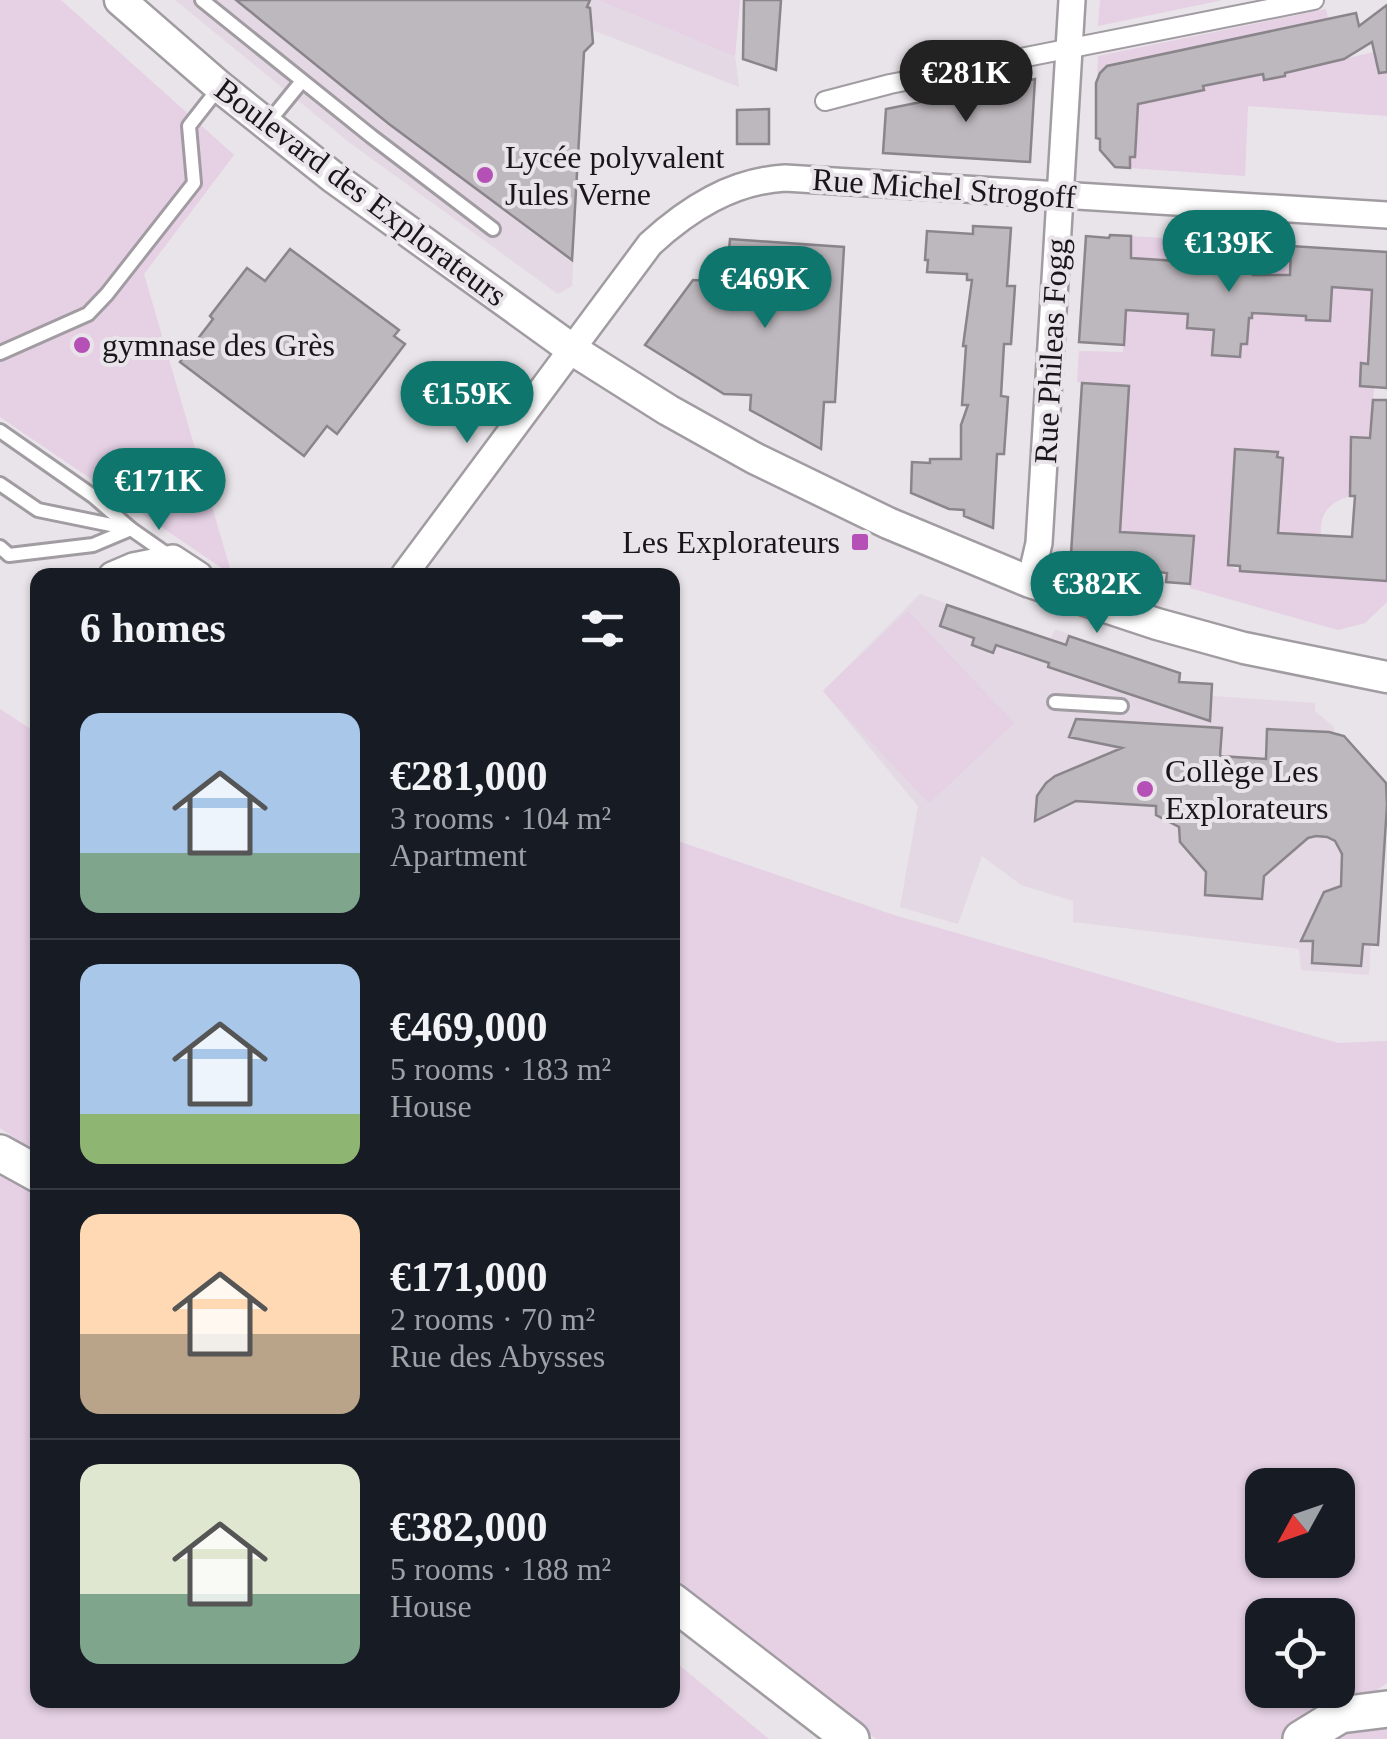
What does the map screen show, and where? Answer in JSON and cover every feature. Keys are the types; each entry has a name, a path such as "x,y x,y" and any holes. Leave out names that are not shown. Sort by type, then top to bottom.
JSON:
{"main road":[{"path":"680,1607 851,1739"},
{"path":"1301,1739 1340,1715 1386,1706"}],"street":[{"name":"Boulevard des Explorateurs","path":"120,0 332,177 573,350 754,458 888,524 1030,582 1244,648 1387,677"},
{"name":"Rue Phileas Fogg","path":"1030,582 1039,543 1072,0"},
{"path":"826,101 1068,47 1314,0"},
{"name":"Rue Michel Strogoff","path":"409,568 638,258 688,213 721,194 754,182 785,178 1387,215"},
{"path":"128,568 173,558 188,568"}],"lane":[{"path":"202,0 493,229"},
{"path":"267,124 302,81"},
{"path":"0,352 88,314 106,294 194,183 190,126 220,87"},
{"path":"0,431 173,558"},
{"path":"0,484 38,510 131,529"},
{"path":"0,547 9,554 93,545 131,529"},
{"path":"1055,702 1121,706"}],"shaded area":[{"name":"gymnase des Grès","path":"0,0 61,0 234,155 144,274 230,568 222,568 0,417"},
{"name":"Lycée polyvalent Jules Verne","path":"175,0 740,0 735,56 739,87 590,29 584,52 572,286 558,294 350,143"},
{"path":"599,0 740,0 735,56"},
{"path":"1100,0 1223,0 1098,26"},
{"path":"1326,9 1328,19 1114,63 1104,68 1097,80 1098,56"},
{"path":"1374,52 1377,67 1387,66 1387,116 1248,106 1245,176 1130,168 1130,157 1135,157 1139,99 1285,73"},
{"path":"1131,236 1291,246 1287,314 1306,316 1306,320 1330,321 1332,287 1372,290 1371,364 1361,364 1374,387 1373,403 1387,439 1351,437 1350,496 1327,510 1321,535 1278,533 1282,458 1277,457 1277,452 1235,449 1228,565 1240,571 1387,581 1387,602 1365,623 1338,630 1190,588 1193,536 1120,531 1128,386 1077,382 1079,351 1123,352 1126,307 1187,314 1187,328 1214,330 1213,355 1240,357 1241,344 1247,344 1253,266 1131,258"},
{"name":"Collège Les Explorateurs","path":"920,594 1043,637 1051,638 1055,629 1179,682 1212,684 1212,696 1315,703 1315,711 1334,727 1334,733 1344,736 1386,783 1378,945 1371,945 1369,975 1301,970 1299,949 1073,922 1073,901 1021,885 982,856 958,924 900,907 918,806 823,691"},
{"path":"908,611 1014,723 929,803 823,691"},
{"path":"0,709 30,728 30,1148 0,1128"},
{"path":"680,842 894,915 1338,1043 1387,1041 1387,1683 1355,1700 1355,1598 1245,1598 1245,1708 1338,1708 1289,1730 1281,1739 876,1739 680,1583"},
{"path":"0,1172 30,1191 30,1708 680,1708 680,1666 769,1739 0,1739"},
{"path":"1364,1726 1387,1726 1387,1739 1329,1739"}],"building":[{"name":"Lycée polyvalent Jules Verne","path":"236,0 590,0 587,7 593,43 584,52 572,260 389,124"},
{"path":"744,0 781,0 776,70 743,59"},
{"path":"1387,5 1387,72 1379,73 1372,42 1344,59 1285,76 1264,80 1263,74 1203,86 1204,90 1138,104 1135,157 1130,157 1130,168 1115,167 1100,150 1100,139 1096,138 1096,83 1107,66 1356,13 1359,26"},
{"path":"1035,79 1030,162 883,153 886,109"},
{"path":"769,109 769,144 737,144 737,110"},
{"path":"973,226 1011,228 1007,286 1015,286 1011,344 1004,344 1001,396 1008,397 1004,454 997,454 993,528 964,516 964,510 949,509 911,493 912,462 961,459 961,425 968,405 962,405 963,346 972,280 967,280 967,274 927,272 927,231 973,234"},
{"path":"1086,236 1131,236 1131,258 1254,266 1253,275 1290,275 1291,246 1387,252 1387,388 1360,386 1361,363 1368,364 1372,290 1332,287 1330,321 1252,313 1247,344 1241,344 1240,357 1212,355 1214,330 1187,328 1188,314 1126,310 1124,345 1079,342"},
{"path":"730,239 844,247 835,402 824,402 821,449 750,410 751,395 724,394 645,345 693,280 726,282"},
{"name":"gymnase des Grès","path":"290,249 399,330 394,336 405,344 337,434 327,426 304,456 180,362 247,268 265,281"},
{"path":"1082,383 1129,386 1120,532 1194,536 1190,584 1166,582 1167,573 1131,569 1132,564 1096,562 1097,556 1071,554"},
{"path":"1373,400 1387,400 1387,581 1240,571 1240,566 1228,565 1235,449 1278,452 1277,457 1283,458 1278,533 1352,537 1355,496 1350,496 1351,437 1370,438"},
{"path":"947,605 1066,645 1069,636 1180,673 1179,682 1212,684 1210,721 1048,667 1049,663 996,645 993,653 972,645 974,638 940,626"},
{"path":"1076,719 1222,728 1220,756 1266,759 1267,729 1344,736 1386,783 1378,945 1363,944 1361,966 1312,963 1313,941 1301,941 1324,892 1341,886 1342,854 1335,841 1327,837 1308,838 1264,876 1262,899 1205,895 1206,872 1180,842 1179,827 1156,815 1156,806 1076,801 1035,821 1037,796 1046,783 1122,748 1069,737"}],"place":[{"name":"Lycée polyvalent Jules Verne","path":"485,175"},
{"name":"gymnase des Grès","path":"82,345"},
{"name":"Les Explorateurs","path":"860,542"},
{"name":"Collège Les Explorateurs","path":"1145,789"}]}
